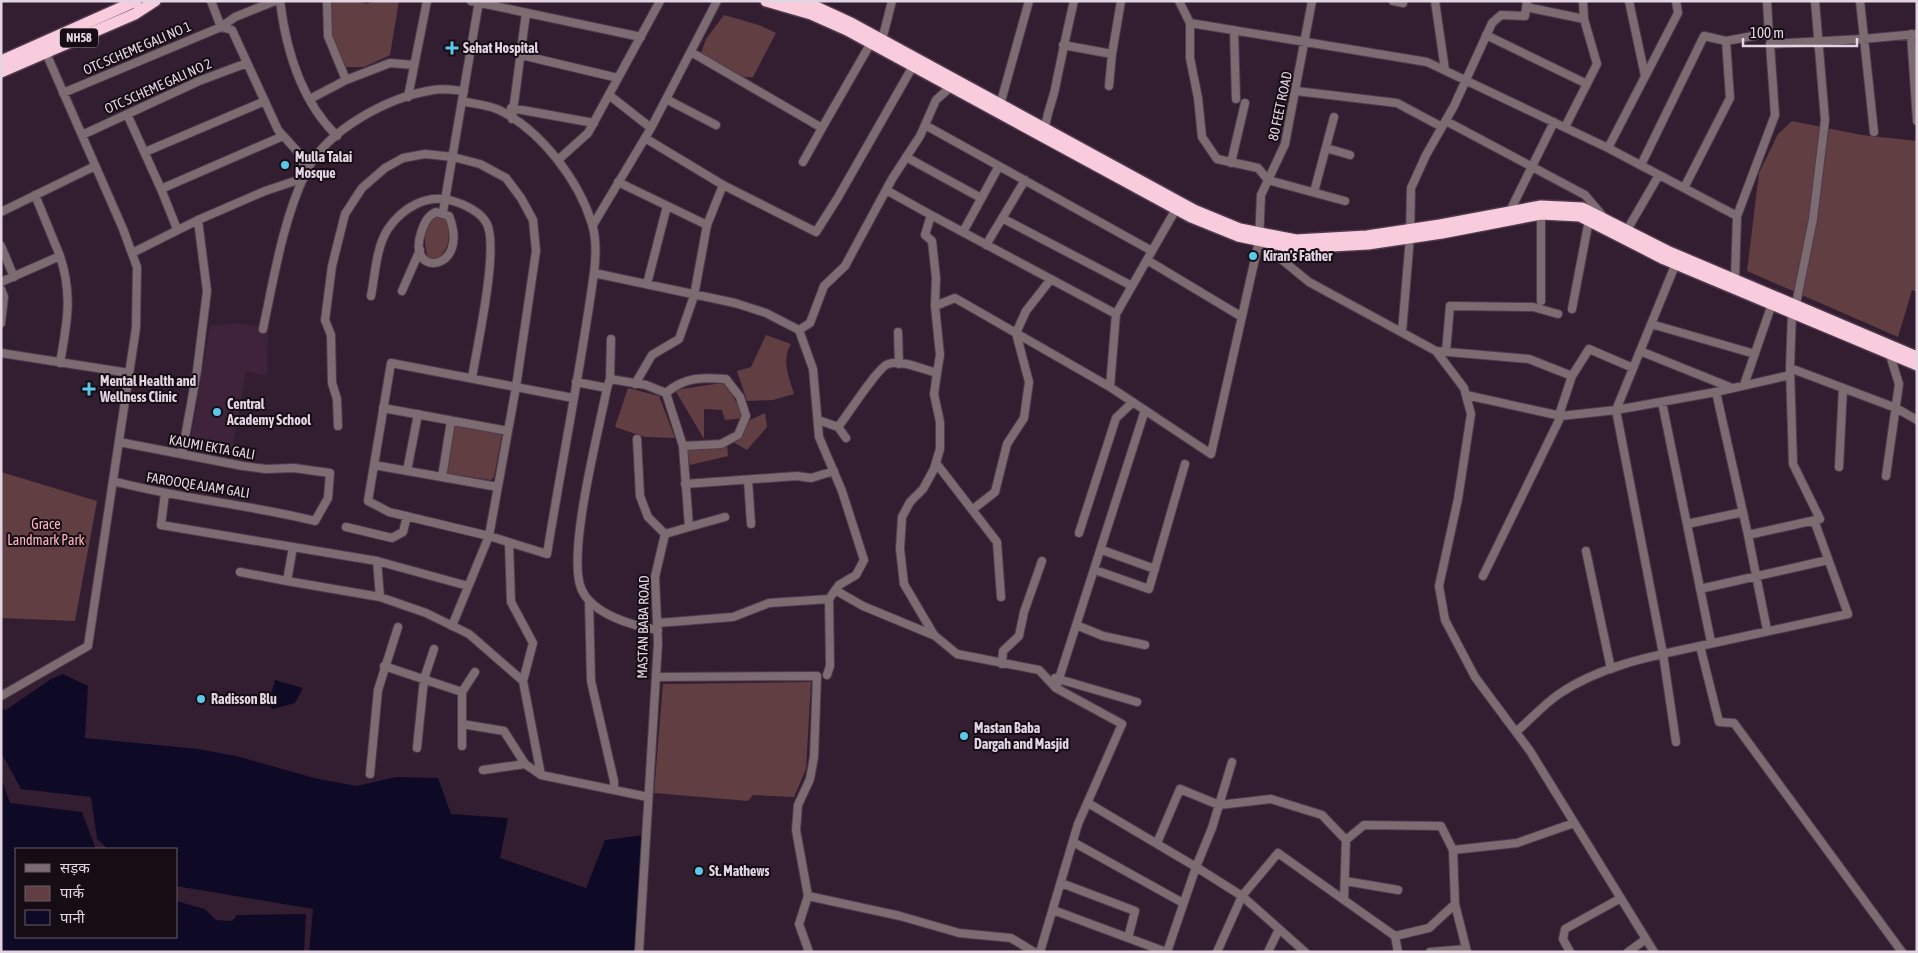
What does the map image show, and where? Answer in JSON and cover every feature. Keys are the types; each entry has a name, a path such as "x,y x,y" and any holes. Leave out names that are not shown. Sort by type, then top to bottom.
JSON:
{"highway":[{"name":"NH58","path":"1,61 136,1"},
{"name":"NH58","path":"1,72 135,14 155,1"},
{"path":"766,1 811,14 876,40 1176,209 1238,236 1296,240 1410,234 1541,214 1580,216 1676,263 1733,283 1917,356"},
{"path":"795,1 814,6 851,23 913,66 1000,105 1194,210 1259,237"},
{"path":"1410,234 1510,211 1541,206 1582,208 1772,304 1794,308 1917,365"}],"street":[{"path":"211,1 221,27 232,30 265,101 283,136 296,151 305,174"},
{"name":"OTC SCHEME GALI NO 1","path":"63,93 221,27 235,17 275,1"},
{"path":"280,1 288,48 310,99 337,136"},
{"path":"327,1 328,36 346,80"},
{"path":"408,97 427,1"},
{"path":"558,160 588,133 660,1"},
{"path":"593,224 651,128 717,1"},
{"path":"803,162 876,40 892,1"},
{"path":"1000,105 1029,1"},
{"path":"1045,130 1046,114 1053,97 1074,1"},
{"path":"1108,86 1121,1"},
{"path":"1179,1 1190,23 1190,58 1198,98 1202,138 1217,159 1258,168 1268,180 1345,201"},
{"name":"80 FEET ROAD","path":"1145,410 1211,454 1259,237 1261,195 1285,144 1312,1"},
{"path":"1393,1 1403,3"},
{"path":"1435,1 1445,70"},
{"path":"1565,127 1597,64 1584,19 1582,1"},
{"path":"1629,1 1645,76"},
{"path":"1608,148 1678,13 1676,1"},
{"path":"1733,283 1737,216 1775,115 1767,1"},
{"path":"1748,535 1820,519 1793,464 1790,372 1794,308 1813,219 1825,120 1815,1"},
{"path":"1860,1 1874,132"},
{"path":"443,212 464,91 476,2 641,37"},
{"path":"1402,332 1410,234 1411,188 1492,23 1501,15 1525,16 1527,4 1584,19"},
{"path":"512,119 526,13"},
{"path":"1190,23 1427,62 1608,148 1737,216"},
{"path":"1234,30 1236,99"},
{"path":"1641,165 1704,36 1726,41 1769,33"},
{"path":"1770,44 1914,34 1917,121"},
{"path":"1486,35 1587,84"},
{"path":"1684,188 1730,98 1726,41"},
{"path":"1063,45 1112,54"},
{"path":"691,52 822,128"},
{"path":"1,696 88,646 136,328 137,267 46,53"},
{"path":"521,55 618,78"},
{"name":"OTC SCHEME GALI NO 2","path":"82,135 199,81 247,63"},
{"path":"310,99 346,80 390,63 414,65"},
{"path":"645,138 723,185 816,232 838,199 913,66"},
{"path":"799,330 810,323 824,286 845,266 886,190 925,125 936,100 954,84"},
{"path":"263,329 279,255 305,174 317,155 352,123 387,102 435,89 464,91"},
{"path":"1296,91 1397,103 1531,166 1585,195 1605,219"},
{"path":"609,95 651,128"},
{"path":"666,100 716,125"},
{"path":"144,152 265,101"},
{"path":"462,102 499,110 533,132 558,160 583,201 593,224 597,253 576,382 547,554 489,536 389,512 368,501 390,363 573,398"},
{"path":"1230,163 1245,103"},
{"path":"499,110 514,107 594,123"},
{"path":"127,114 177,229"},
{"path":"1314,192 1334,117"},
{"path":"1510,211 1554,122"},
{"path":"925,125 1152,250"},
{"path":"161,189 283,136"},
{"path":"1326,148 1350,155"},
{"path":"338,426 337,399 332,383 330,335 325,320 332,266 345,214 362,188 385,168 403,158 425,154 453,157 480,164 506,178 534,220 536,251 516,387 489,536 452,626"},
{"path":"906,157 981,198"},
{"path":"1,212 34,194 95,166"},
{"path":"963,232 999,166"},
{"path":"132,253 177,229 305,174"},
{"path":"1627,230 1659,175"},
{"path":"986,245 1025,180"},
{"path":"618,182 707,224"},
{"path":"635,384 652,355 679,339 694,296 707,224 723,185"},
{"path":"886,190 1116,314"},
{"path":"34,194 60,256 69,296 68,322 60,362"},
{"path":"372,296 381,248 388,230 410,207 428,199 446,198 478,214 486,223 489,232 491,254 472,378"},
{"path":"647,284 667,206"},
{"path":"1110,387 1116,314 1176,209"},
{"path":"443,212 449,216 453,226 453,247 440,263 431,264 423,259 420,250 420,237 425,223 431,214 443,212"},
{"path":"1541,214 1541,301"},
{"path":"931,215 925,235 932,241 936,278 935,306 940,354 934,394 940,422 940,449 936,463 923,489 910,502 902,517 900,550 904,584 934,635"},
{"path":"1002,218 1132,286"},
{"path":"182,454 197,371 207,291 198,220"},
{"path":"1572,309 1588,220"},
{"path":"1259,237 1309,282 1436,351 1529,359 1572,376"},
{"path":"1,246 14,276"},
{"path":"402,291 420,250"},
{"path":"1,282 60,256"},
{"path":"1147,260 1242,317"},
{"path":"1676,263 1616,410 1663,654 1676,742"},
{"path":"594,273 694,296 735,303 766,313 799,330 813,369 819,437 834,471 864,560 856,575 839,584 829,599 830,666 827,675"},
{"path":"972,510 994,492 1007,444 1024,418 1029,382 1016,333 1026,310 1051,279"},
{"path":"1,289 4,297 1,323"},
{"path":"935,306 955,298 1110,387 1145,410 1096,570 1056,688"},
{"path":"1744,385 1772,304"},
{"path":"1446,352 1450,306 1533,306 1558,314"},
{"path":"1651,324 1755,354"},
{"path":"898,332 898,364"},
{"path":"612,339 610,379 581,519 578,562 581,587 589,601 616,619 658,626 733,617 769,603 829,599"},
{"path":"1483,576 1560,415 1572,376 1589,348 1633,368"},
{"path":"1436,351 1464,388 1471,414 1469,438 1439,586 1445,620 1475,677 1516,732 1654,952"},
{"path":"1640,351 1732,388"},
{"path":"1886,476 1899,384 1889,352"},
{"path":"1,354 129,373"},
{"path":"838,427 877,373 887,364 898,364 937,373"},
{"path":"1466,395 1560,415 1616,410 1716,392 1790,372 1843,388 1896,408 1917,420"},
{"path":"666,393 676,384 702,377 726,379 740,396 746,416 738,435 721,444 683,446"},
{"path":"610,379 666,393"},
{"path":"576,382 607,388"},
{"path":"1839,467 1843,388"},
{"path":"1716,392 1767,630"},
{"path":"666,393 683,446 689,527"},
{"path":"1079,533 1116,418 1133,402"},
{"path":"1662,402 1711,642"},
{"path":"383,408 508,431"},
{"path":"408,471 418,414"},
{"path":"818,420 838,427 846,438"},
{"path":"442,477 451,421"},
{"path":"637,439 640,496 648,517 666,534 725,517"},
{"name":"KAUMI EKTA GALI","path":"119,442 266,469 294,468 330,473 328,498 314,521 280,512"},
{"path":"936,463 997,542 1001,597"},
{"path":"1096,570 1149,589 1185,464"},
{"path":"374,465 498,487"},
{"path":"685,484 797,476 811,478 834,471"},
{"path":"748,480 751,524"},
{"name":"FAROOQE AJAM GALI","path":"113,481 165,493 280,512"},
{"path":"165,493 160,525 377,561 468,586"},
{"path":"1687,524 1743,512"},
{"path":"346,527 392,538 403,532 407,516"},
{"path":"1516,732 1558,695 1595,674 1711,642 1848,614 1814,520"},
{"name":"MASTAN BABA ROAD","path":"639,952 656,678 658,626 655,577 666,534"},
{"path":"508,542 511,602 533,643 524,681 541,775"},
{"path":"287,580 293,547"},
{"path":"1102,550 1155,569"},
{"path":"1586,551 1611,669"},
{"path":"1700,589 1828,560"},
{"path":"377,561 380,597"},
{"path":"1002,664 1003,651 1019,636 1024,612 1042,561"},
{"path":"240,572 380,597 426,613 469,634 524,681"},
{"path":"835,590 863,606 934,635 957,654 1039,670 1056,688 1122,724 1073,842 1040,952"},
{"path":"589,601 591,681 614,781 614,789"},
{"path":"1076,626 1103,636 1145,645"},
{"path":"370,774 378,690 384,666 398,627"},
{"path":"1700,646 1719,722 1734,722 1902,952"},
{"path":"417,748 424,679 434,649"},
{"path":"384,666 462,692"},
{"path":"462,746 462,692 475,672"},
{"path":"656,678 817,676 814,758 810,779 798,805 796,830 808,896 799,924 809,952"},
{"path":"1046,678 1060,678 1137,702"},
{"path":"462,724 504,731 525,764 541,775 648,796"},
{"path":"1053,910 1167,952 1219,805 1232,762"},
{"path":"483,770 525,764"},
{"path":"1157,844 1180,790 1219,805 1271,799 1322,815 1346,840 1344,900"},
{"path":"1088,803 1196,866 1242,896 1305,952"},
{"path":"1453,850 1517,843 1574,823"},
{"path":"1346,840 1364,825 1441,826 1453,850 1455,904 1467,950 1430,952"},
{"path":"1073,842 1183,903"},
{"path":"1217,952 1242,896 1278,853 1395,936 1398,952"},
{"path":"1345,881 1398,890"},
{"path":"1061,883 1135,911 1128,938"},
{"path":"808,896 900,916 959,933 1012,938 1034,952"},
{"path":"1570,952 1563,939 1565,929 1621,898"},
{"path":"1395,936 1429,928 1455,904"},
{"path":"1268,952 1279,929"},
{"path":"1628,952 1646,939"}],"shaded area":[{"name":"Central Academy School","path":"239,323 268,328 267,376 246,371 231,455 189,449 210,326"}],"green space":[{"path":"328,1 357,1 366,4 375,1 399,1 390,55 364,67 346,67 331,41"},
{"path":"724,15 759,25 776,33 753,77 739,76 732,73 718,66 701,53 706,39"},
{"path":"1792,121 1862,135 1917,141 1917,292 1912,290 1898,337 1747,271 1759,173 1778,134"},
{"path":"435,215 447,219 449,230 445,250 437,259 428,258 425,246 426,230"},
{"path":"766,335 791,344 786,362 794,394 773,400 747,401 737,371 751,367"},
{"path":"722,383 730,391 745,418 725,420 722,410 704,409 704,439 675,390"},
{"path":"628,388 659,396 675,438 645,437 615,427"},
{"path":"765,413 767,427 747,450 733,442 750,420"},
{"path":"454,424 502,435 494,477 491,480 443,473"},
{"path":"727,444 728,456 690,465 687,450"},
{"name":"Grace Landmark Park","path":"1,472 97,501 75,621 1,618"},
{"path":"811,682 806,769 794,797 753,795 748,801 654,793 663,684"}],"water":[{"path":"63,674 88,686 85,738 198,749 236,756 318,779 357,786 396,777 438,778 451,814 508,818 500,858 586,888 605,840 645,835 640,952 309,952 313,909 178,886 178,848 107,848 97,839 91,797 21,789 1,752 1,709 6,710 51,679"},
{"path":"275,680 303,688 295,703 273,709 268,705"},
{"path":"1,778 10,803 82,812 96,848 15,848 15,938 178,938 178,902 205,909 216,920 232,921 237,915 306,914 304,952 1,952"}],"place":[{"name":"Sehat Hospital","path":"452,48"},
{"name":"Mulla Talai Mosque","path":"285,165"},
{"name":"Kiran's Father","path":"1253,256"},
{"name":"Mental Health and Wellness Clinic","path":"89,389"},
{"name":"Central Academy School","path":"217,412"},
{"name":"Radisson Blu","path":"201,699"},
{"name":"Mastan Baba Dargah and Masjid","path":"964,736"},
{"name":"St. Mathews","path":"699,871"}]}
